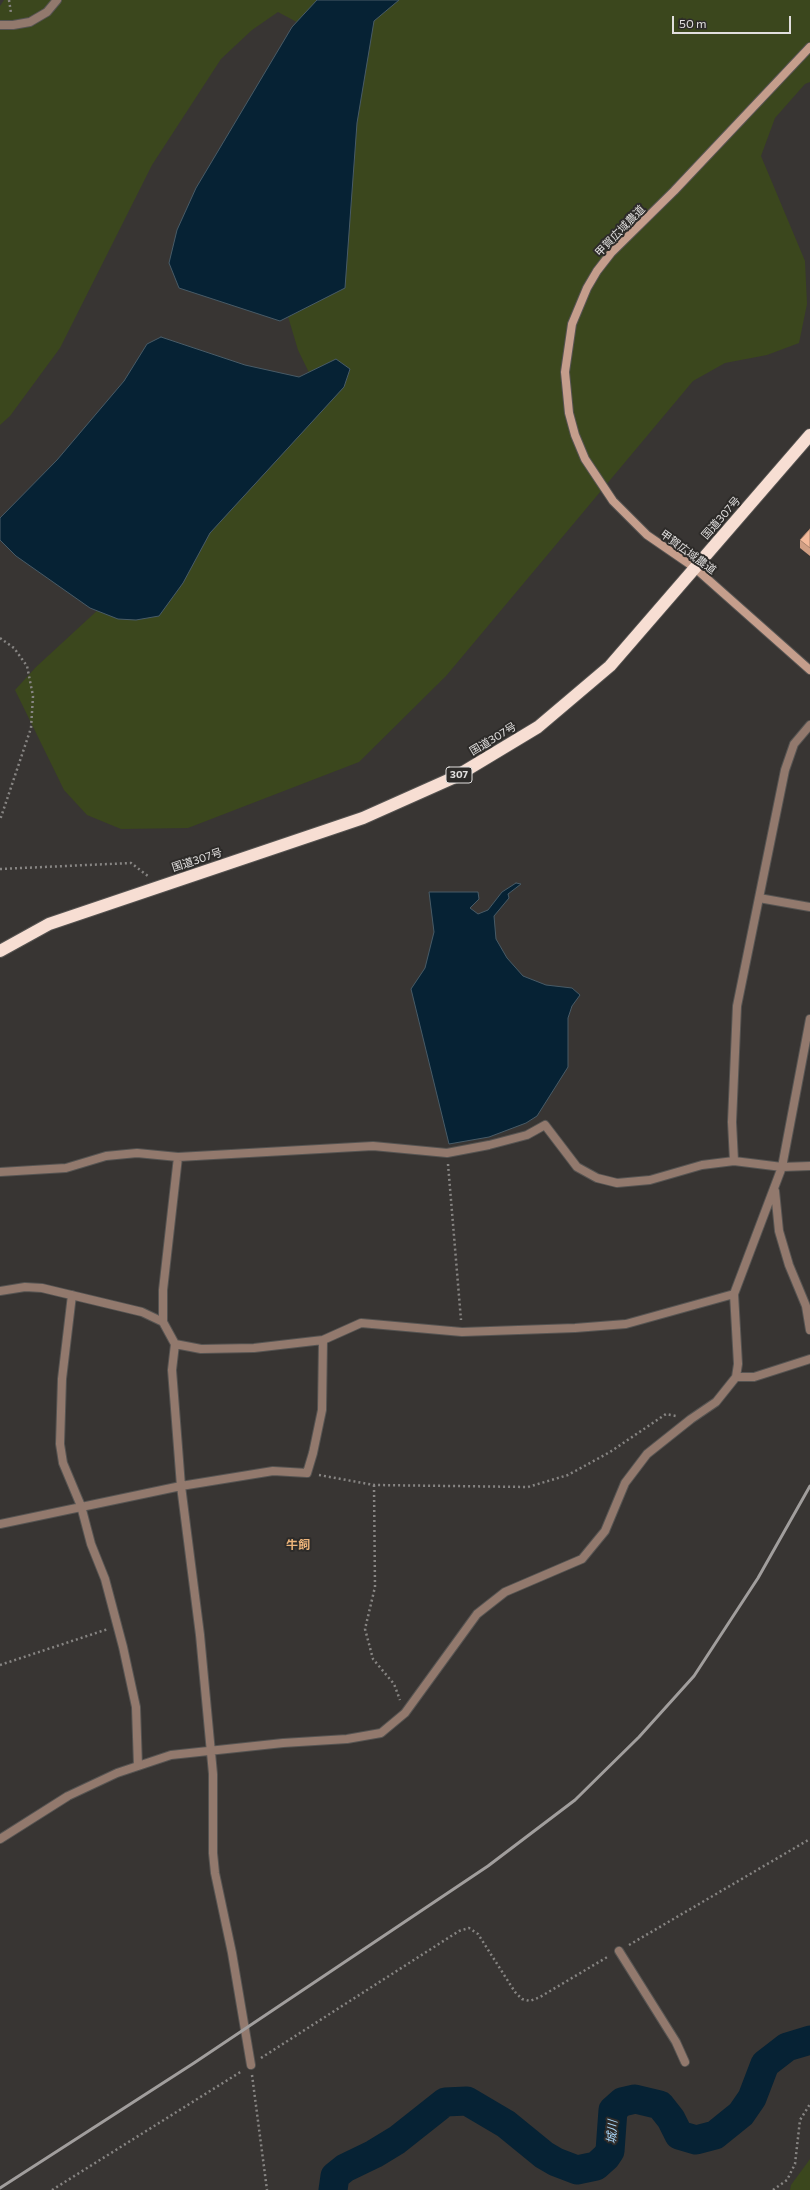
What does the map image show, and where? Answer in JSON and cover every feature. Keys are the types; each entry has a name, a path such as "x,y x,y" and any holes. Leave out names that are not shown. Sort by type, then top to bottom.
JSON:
{"highway":[{"name":"国道307号","path":"0,951 49,924 362,818 455,778 538,727 610,666 810,435"}],"street":[{"path":"0,25 13,25 30,22 47,12 57,0"},
{"name":"甲賀広域農道","path":"810,47 674,191 611,253 587,288 572,324 565,372 566,394 575,435 585,459 613,501 647,535 695,568 810,670"},
{"path":"734,1161 732,1122 737,1006 785,770 794,744 810,725"},
{"path":"759,898 810,907"},
{"path":"0,1839 68,1796 117,1773 172,1755 210,1750 347,1739 381,1733 405,1713 477,1614 505,1592 582,1559 605,1531 625,1483 647,1454 691,1419 716,1402 736,1377 738,1364 734,1294 782,1167 810,1019"},
{"path":"0,1172 66,1168 106,1156 137,1153 178,1158 373,1146 447,1153 489,1145 527,1135 545,1125 577,1167 597,1178 617,1183 650,1180 702,1165 734,1161 782,1167 810,1166"},
{"path":"178,1158 163,1290 163,1322 175,1344 172,1370 181,1486 200,1635 213,1774 213,1853 215,1873 232,1953 251,2065"},
{"path":"774,1188 779,1231 789,1265 806,1306 810,1330"},
{"path":"0,1291 25,1287 42,1288 142,1312 163,1322"},
{"path":"175,1344 201,1349 254,1348 324,1340 361,1323 462,1332 575,1328 626,1324 734,1294"},
{"path":"72,1295 62,1379 60,1444 63,1462 81,1506 91,1544 104,1579 116,1627 123,1647 136,1707 138,1766"},
{"path":"0,1524 181,1486 273,1472 307,1472 313,1453 322,1410 324,1340"},
{"path":"736,1377 754,1377 810,1359"},
{"path":"619,1951 676,2042 685,2062"}],"path":[{"path":"0,638 14,648 27,666 33,696 31,728 0,820"},
{"path":"0,869 131,863 161,886"},
{"path":"447,1153 462,1332"},
{"path":"307,1472 374,1485 528,1487 568,1475 610,1452 666,1414 691,1419"},
{"path":"374,1485 375,1587 365,1629 373,1659 394,1684 405,1713"},
{"path":"0,1665 116,1627"},
{"path":"52,2190 251,2065 459,1931 469,1928 478,1934 515,1992 522,1999 530,2001 540,1997 810,1839"},
{"path":"251,2065 267,2190"},
{"path":"773,2190 787,2180 795,2164 800,2120 810,2104"}],"green space":[{"path":"4,0 810,0 810,82 805,84 775,118 761,156 805,261 807,304 799,343 767,355 725,363 693,381 446,676 359,762 188,828 121,829 87,815 64,790 15,690 36,667 317,408 316,387 298,350 284,303 306,27 278,12 252,30 221,59 152,165 60,348 10,416 0,425 0,6"},
{"path":"810,2159 810,2190 790,2190 791,2185"}],"water":[{"path":"317,0 399,0 374,21 357,123 345,288 280,321 179,288 169,263 177,230 196,188 292,27"},
{"path":"161,337 245,365 299,377 336,359 350,369 344,387 210,533 183,583 159,616 136,620 118,619 90,608 16,556 0,540 0,518 57,460 124,381 147,344"},
{"path":"516,883 521,884 508,894 509,898 494,916 496,939 507,958 523,976 546,985 572,988 580,995 572,1006 568,1018 568,1067 537,1116 526,1123 489,1137 449,1144 411,989 425,968 434,932 429,892 478,892 479,899 470,908 478,914 488,910 502,892"}],"building":[{"path":"810,529 810,548 800,540"}],"waterway":[{"name":"城川","path":"333,2190 335,2176 345,2168 374,2154 397,2140 445,2102 467,2101 506,2124 544,2155 556,2162 577,2170 596,2166 610,2151 613,2110 622,2102 635,2099 660,2105 671,2119 679,2135 696,2140 715,2135 741,2114 752,2098 765,2064 787,2047 810,2040"}],"railway":[{"path":"0,2188 194,2063 488,1866 575,1800 639,1737 694,1676 758,1578 810,1486"}],"district":[{"name":"牛飼","path":"298,1545"}]}
